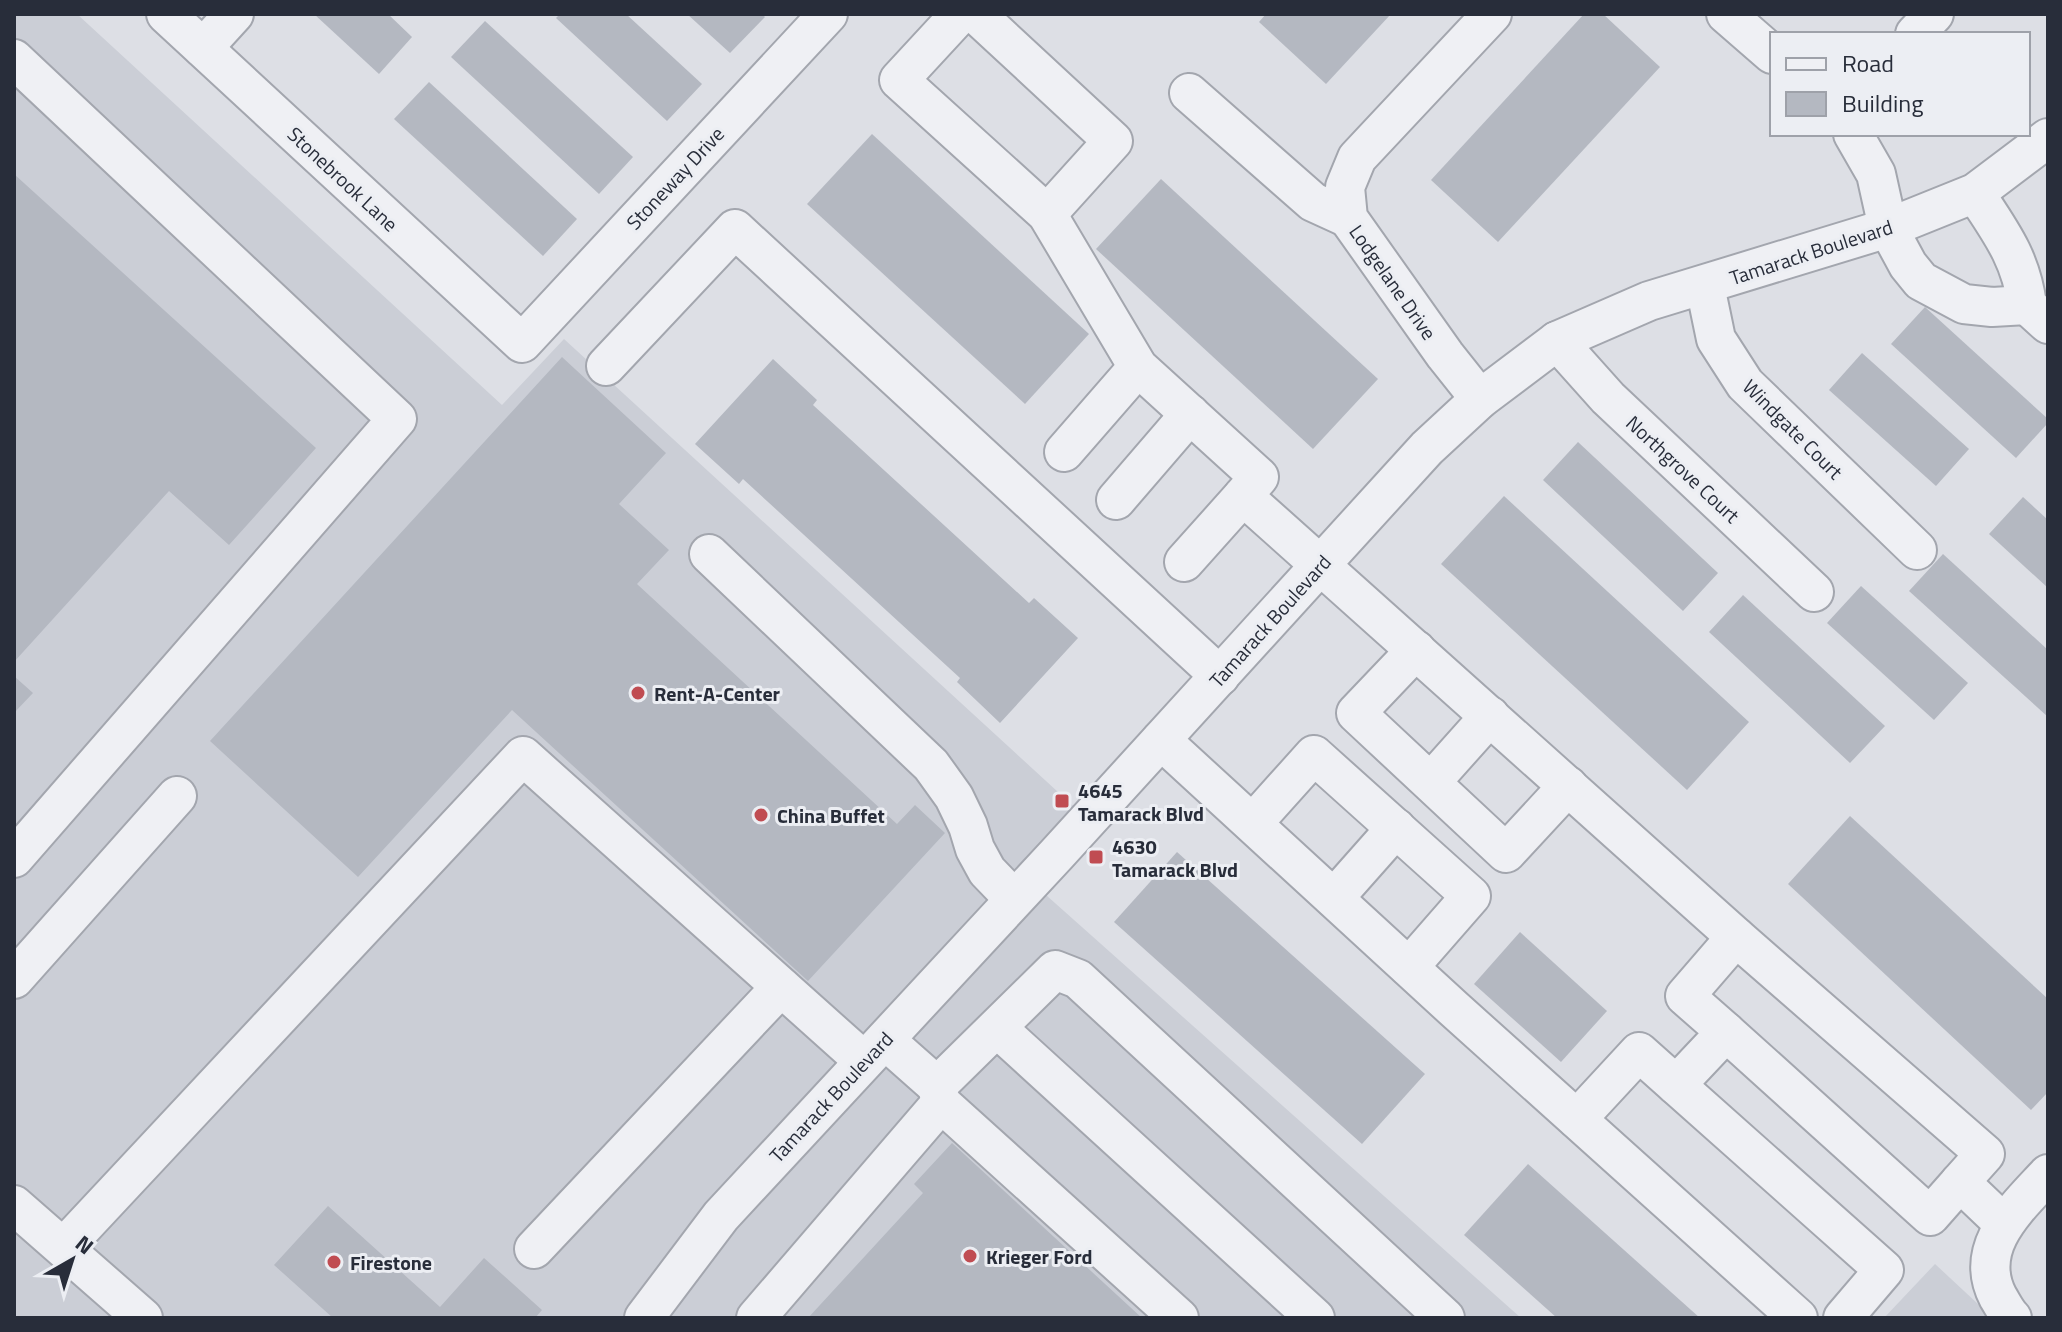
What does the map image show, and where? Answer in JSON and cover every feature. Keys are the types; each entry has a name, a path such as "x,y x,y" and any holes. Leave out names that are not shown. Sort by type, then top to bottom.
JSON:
{"street":[{"name":"Stonebrook Lane","path":"166,14 522,343"},
{"path":"203,48 234,14"},
{"name":"Stoneway Drive","path":"522,343 828,14"},
{"path":"960,14 899,80 1047,214 1138,367 1259,477 1184,562"},
{"path":"976,14 1113,141 1047,214"},
{"name":"Lodgelane Drive","path":"1480,399 1348,218 1345,187 1357,158 1492,14"},
{"path":"1726,14 1770,52"},
{"path":"1917,32 1934,14"},
{"path":"14,59 397,419 15,857"},
{"path":"1189,93 1313,202 1348,218"},
{"path":"1854,136 1876,174 1888,228 1908,265 1921,281 1964,304 2038,314"},
{"name":"Tamarack Boulevard","path":"644,1318 721,1216 1427,448 1480,399 1557,341 1649,301 1888,228 1975,193 2048,138"},
{"path":"1975,193 2006,240 2038,314"},
{"path":"606,366 735,229 1220,676"},
{"name":"Windgate Court","path":"1705,286 1716,339 1745,384 1917,550"},
{"name":"Northgrove Court","path":"1557,341 1608,398 1814,592"},
{"path":"1064,452 1138,367"},
{"path":"1116,500 1190,414"},
{"path":"1243,496 1736,937 1985,1154 1930,1216 1685,996 1736,937"},
{"path":"709,554 931,765 954,797 987,871 1014,899"},
{"path":"1416,650 1356,713 1506,853 1568,786"},
{"path":"1431,782 1490,716"},
{"path":"1161,740 1798,1318"},
{"path":"1253,823 1314,755 1471,896 1409,967"},
{"path":"64,1247 523,756 781,987 939,1095 1179,1318"},
{"path":"14,979 177,796"},
{"path":"1334,898 1396,828"},
{"path":"756,1318 939,1095 997,1028 1055,970 1078,979 1445,1318"},
{"path":"534,1249 781,987"},
{"path":"997,1028 1315,1318"},
{"path":"1676,1085 1726,1032"},
{"path":"1577,1119 1639,1052 1884,1270 1843,1318"},
{"path":"2012,1318 2006,1313 1992,1284 1997,1238 2048,1174"},
{"path":"1960,1182 1997,1238"},
{"path":"14,1205 143,1318"}],"shaded area":[{"path":"14,14 77,14 502,405 564,339 1094,825 1037,887 1521,1318 14,1318"},
{"path":"1935,1264 1993,1318 1884,1318"}],"building":[{"path":"314,14 388,14 412,37 379,74"},
{"path":"560,14 626,14 702,84 667,121 556,18"},
{"path":"687,14 762,14 765,17 730,53"},
{"path":"1266,14 1391,14 1326,84 1259,22"},
{"path":"1584,14 1603,14 1660,67 1498,242 1431,180"},
{"path":"485,21 633,157 599,194 451,57"},
{"path":"429,82 577,219 543,256 394,119"},
{"path":"872,134 1089,334 1025,404 807,204"},
{"path":"14,174 316,448 229,545 169,491 14,662"},
{"path":"1161,179 1378,379 1313,449 1096,249"},
{"path":"1925,307 2048,419 2048,423 2016,458 1891,344"},
{"path":"1862,353 1969,449 1936,486 1829,390"},
{"path":"562,357 666,453 619,504 669,550 637,584 897,824 915,805 945,833 808,981 512,710 358,877 210,741"},
{"path":"773,359 817,400 813,405 1029,603 1034,598 1078,638 1000,723 957,682 960,678 743,479 739,484 695,444"},
{"path":"1578,442 1718,573 1683,611 1543,480"},
{"path":"1504,496 1749,722 1687,790 1441,564"},
{"path":"2023,497 2048,520 2048,588 1989,534"},
{"path":"1943,554 2048,650 2048,717 1909,591"},
{"path":"1861,586 1968,683 1934,720 1827,623"},
{"path":"1743,595 1885,726 1850,763 1709,632"},
{"path":"14,676 33,693 14,713"},
{"path":"1850,816 2048,999 2048,1092 2031,1110 1788,884"},
{"path":"1177,852 1425,1074 1362,1144 1114,922"},
{"path":"1520,932 1607,1011 1561,1062 1474,984"},
{"name":"Krieger Ford","path":"952,1143 1142,1318 808,1318 923,1193 914,1184"},
{"path":"1528,1164 1700,1318 1557,1318 1464,1235"},
{"name":"Firestone","path":"328,1206 440,1307 484,1258 542,1310 535,1318 333,1318 274,1265"}],"place":[{"name":"Rent-A-Center","path":"638,693"},
{"name":"4645 Tamarack Blvd","path":"1062,801"},
{"name":"China Buffet","path":"761,815"},
{"name":"4630 Tamarack Blvd","path":"1096,857"},
{"name":"Krieger Ford","path":"970,1256"},
{"name":"Firestone","path":"334,1262"}]}
